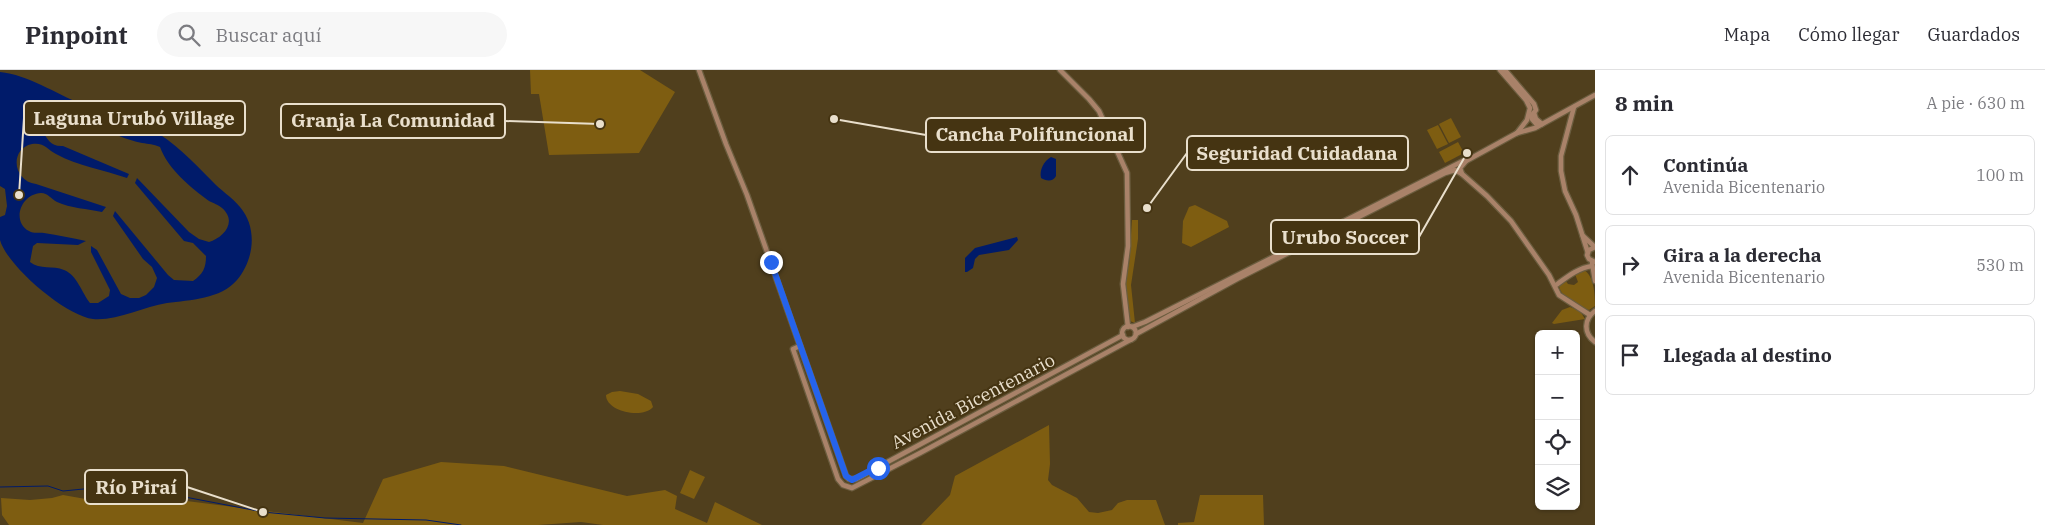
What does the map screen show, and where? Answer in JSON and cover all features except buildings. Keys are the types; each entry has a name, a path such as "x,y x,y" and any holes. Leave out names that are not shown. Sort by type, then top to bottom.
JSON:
{"main road":[{"path":"699,70 747,195 846,476 849,479 856,479 859,485 847,487 838,479 794,352 801,349"},
{"path":"1060,70 1099,111 1127,173 1128,246 1123,284 1130,327 1136,334"},
{"path":"1500,70 1526,100 1530,108 1527,120 1517,134"},
{"path":"1505,70 1536,109 1532,120 1540,125"},
{"path":"1590,315 1559,295 1556,285 1511,221 1487,196 1455,170 1445,173 1290,250 1145,322 1130,327 1123,331 1123,335 1126,339 1130,340 1136,334 1290,250 1517,134 1540,125 1595,95"},
{"path":"1574,107 1561,156 1561,171 1564,189 1583,236 1588,258 1593,263 1595,281"},
{"path":"1561,113 1569,116 1571,123"},
{"path":"1462,174 1460,168 1466,161"},
{"path":"1455,170 1457,164"},
{"path":"1583,236 1595,247 1588,253"},
{"path":"1556,285 1571,274 1593,263"},
{"path":"1595,311 1586,322 1587,332 1595,342"},
{"name":"Avenida Bicentenario","path":"856,479 1084,358 1123,335"},
{"name":"Avenida Bicentenario","path":"859,485 1130,340"},
{"path":"1107,345 1111,351"},
{"path":"1084,358 1087,364"},
{"path":"804,382 811,379"},
{"path":"916,446 920,453"},
{"path":"879,466 879,470 883,473"}],"shaded area":[{"path":"530,70 640,70 675,92 639,153 549,155 539,94 531,94"},
{"path":"0,72 21,77 81,104 132,120 167,139 233,200 246,215 250,224 252,244 250,254 243,272 237,280 223,291 214,295 158,305 111,318 93,319 82,316 54,300 25,276 5,251 0,240 0,217 5,215 7,206 5,189 0,186","holes":["65,106 94,124 114,134 160,147 168,163 180,177 194,190 227,213 229,224 219,237 209,242 199,239 189,232 137,178 135,183 184,241 193,243 206,256 203,270 193,281 174,280 168,275 115,211 113,216 143,259 152,267 157,278 154,287 146,295 139,298 130,298 121,294 97,250 91,246 91,252 110,290 109,296 98,303 90,303 69,272 38,266 30,262 33,246 37,243 78,245 86,241 29,231 20,221 21,209 28,198 43,193 57,202 73,207 102,212 106,207 28,182 22,177 17,165 17,158 25,147 32,144 40,144 64,158 82,165 127,178 129,174 50,142 42,130 47,116 56,108"]},
{"path":"1451,118 1461,137 1449,143 1439,124"},
{"path":"1438,125 1448,144 1437,149 1427,130"},
{"path":"1458,142 1464,153 1445,163 1439,152"},
{"path":"1051,157 1056,159 1056,176 1051,180 1047,180 1041,178 1041,169 1044,163"},
{"path":"1195,205 1227,221 1229,227 1191,247 1182,243 1183,221 1189,207"},
{"path":"1132,220 1138,220 1138,239 1131,285 1135,323 1130,321 1125,285 1129,265"},
{"path":"1017,237 1018,240 1009,250 979,255 975,259 973,268 965,272 965,258 975,248"},
{"path":"1584,270 1590,276 1594,291 1595,306 1589,310 1565,296 1559,285 1565,280 1568,284 1574,285 1578,282 1575,274"},
{"path":"1570,307 1580,311 1585,319 1552,323 1562,310"},
{"path":"620,391 638,394 651,401 653,407 641,413 626,412 618,409 612,406 606,395"},
{"path":"1049,425 1050,464 1048,480 1052,485 1077,498 1089,512 1098,513 1112,510 1118,503 1127,500 1156,500 1165,525 921,525 950,495 955,476"},
{"path":"441,462 504,466 627,496 665,490 677,496 675,509 707,523 715,502 762,525 603,525 581,522 538,525 9,525 2,515 1,498 30,500 63,495 97,501 139,495 363,523 383,479"},
{"path":"690,470 705,477 694,499 680,493"},
{"path":"1200,495 1263,495 1264,525 1178,525 1178,523 1194,522"}],"waterway":[{"path":"0,487 48,486 63,491 114,486 159,492 263,512 325,518 426,520 461,525"}],"place":[{"name":"Cancha Polifuncional","path":"834,119"},
{"name":"Granja La Comunidad","path":"600,124"},
{"name":"Urubo Soccer","path":"1467,153"},
{"name":"Laguna Urubó Village","path":"19,195"},
{"name":"Seguridad Cuidadana","path":"1147,208"},
{"name":"Río Piraí","path":"263,512"}],"route":[{"path":"771,262 846,476 852,480 856,479 879,466 878,468"}]}
